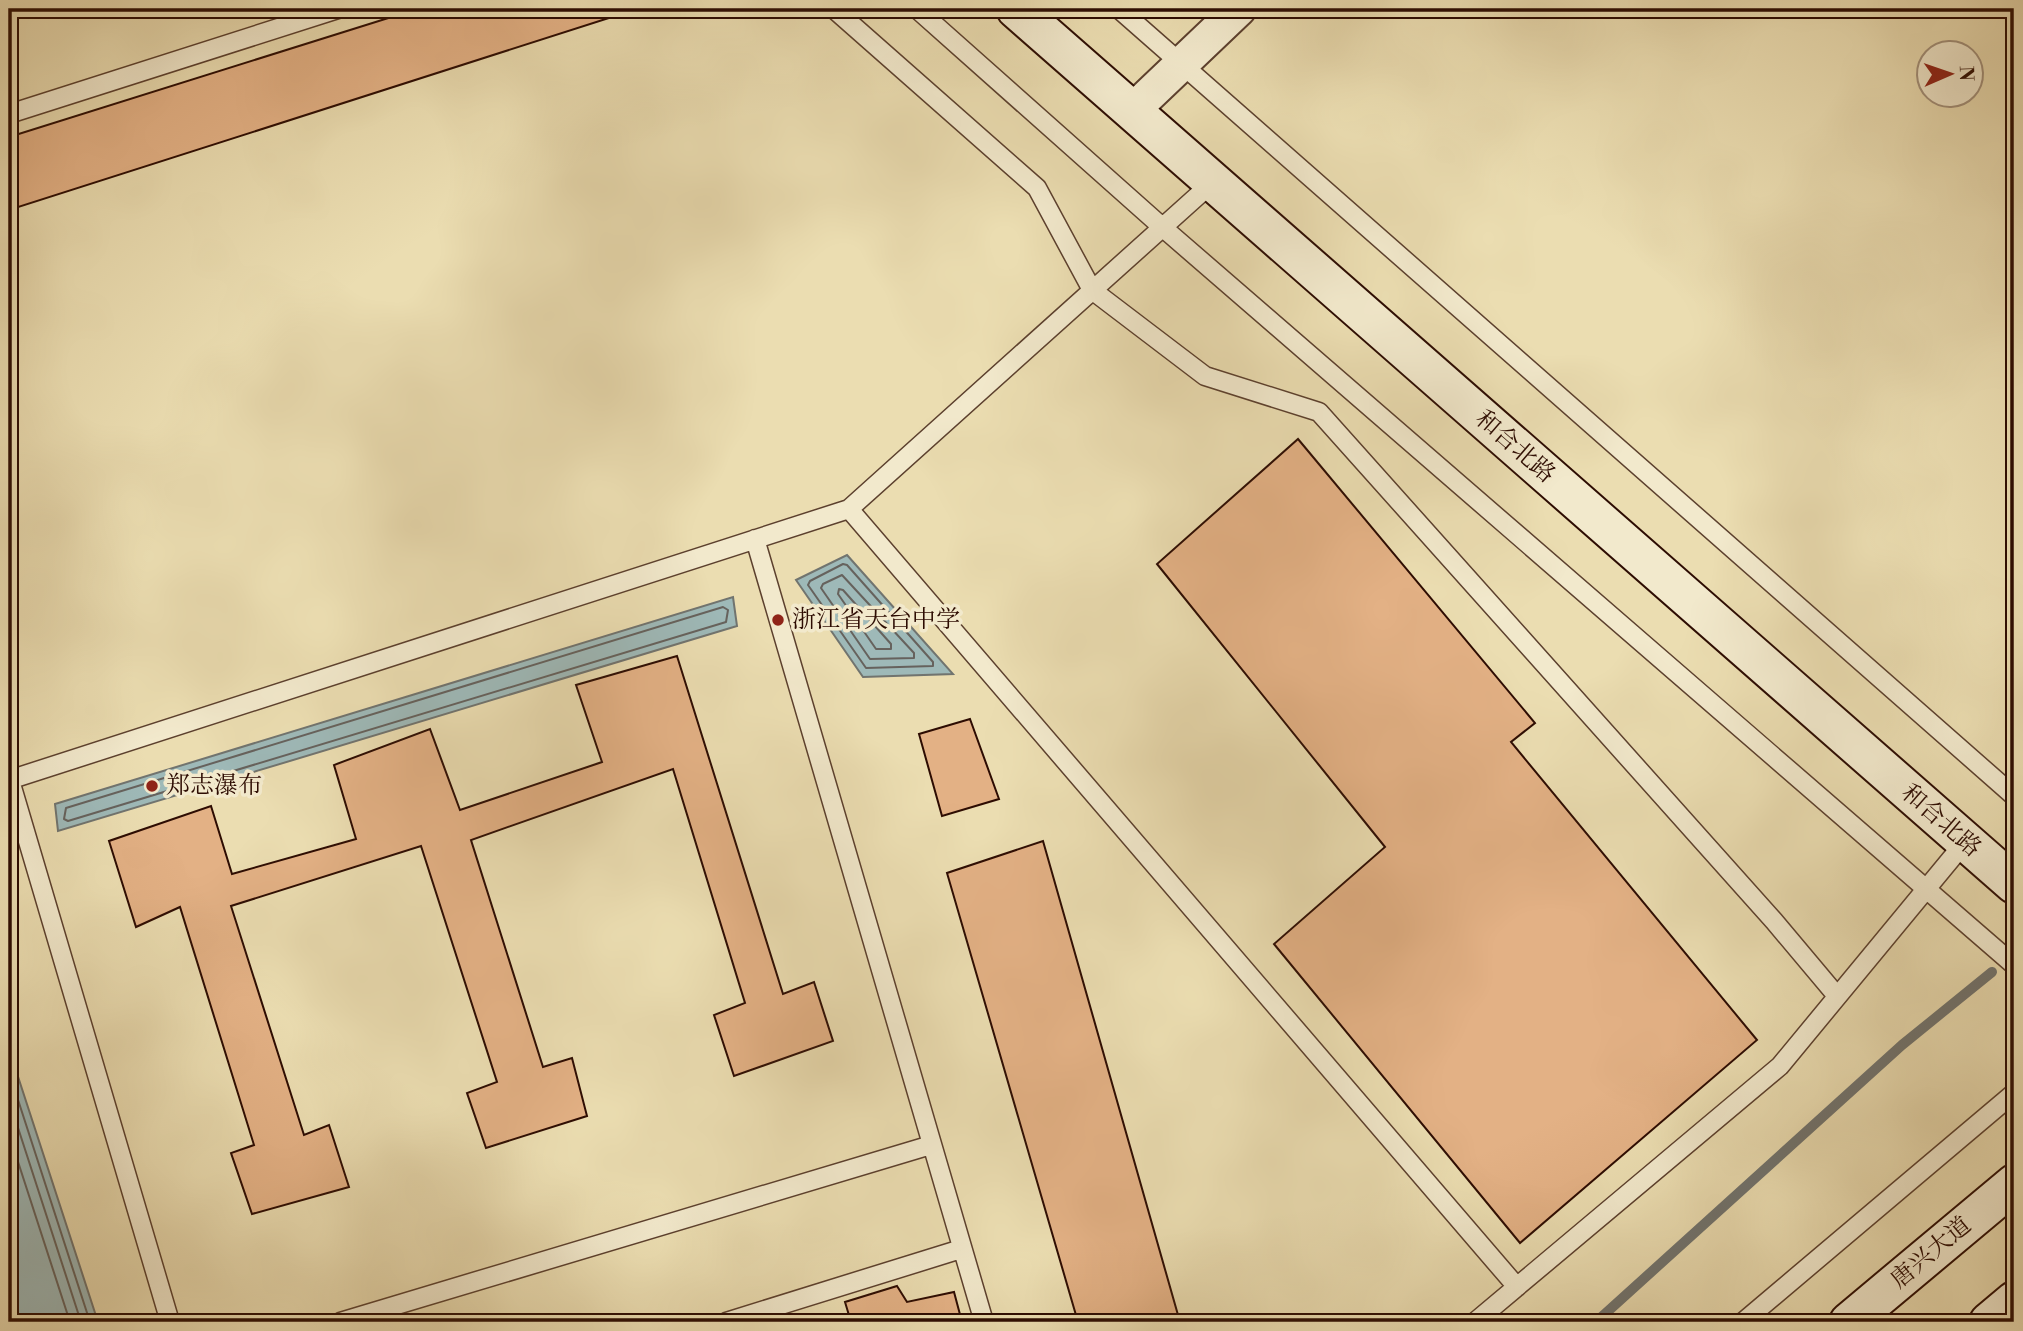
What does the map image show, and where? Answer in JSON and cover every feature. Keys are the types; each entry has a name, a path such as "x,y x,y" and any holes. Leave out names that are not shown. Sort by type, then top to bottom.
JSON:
{"main road":[{"name":"和合北路","path":"1016,9 2014,884"},
{"name":"唐兴大道","path":"1849,1322 2014,1184"},
{"path":"1989,1322 2014,1301"}],"street":[{"path":"1132,111 1239,9"}],"lane":[{"path":"9,114 338,9"},
{"path":"834,9 1037,188 1092,290 1205,376 1319,412 1837,996"},
{"path":"917,9 1161,226 2014,965"},
{"path":"1119,9 2014,796"},
{"path":"170,1322 9,779 849,509 1213,182"},
{"path":"849,509 1517,1287"},
{"path":"755,539 984,1322"},
{"path":"1475,1322 1780,1066 1925,887 1965,842"},
{"path":"1744,1322 2014,1093"},
{"path":"341,1322 931,1145"},
{"path":"726,1322 961,1249"}],"water":[{"path":"847,555 953,674 863,677 796,580"},
{"path":"733,597 737,626 58,831 55,804"},
{"path":"9,1049 98,1322 9,1322"}],"building":[{"path":"417,9 637,9 9,210 9,137"},
{"path":"1298,439 1535,723 1511,742 1757,1040 1520,1243 1274,944 1385,847 1157,564"},
{"path":"677,656 783,994 814,982 833,1041 734,1076 714,1015 745,1003 673,769 471,840 543,1067 572,1058 587,1116 486,1148 467,1093 497,1082 421,846 231,906 304,1135 329,1125 349,1187 252,1214 231,1153 254,1145 180,907 136,927 109,841 211,806 232,874 356,839 334,765 430,729 460,810 602,762 576,685"},
{"path":"970,719 999,799 942,816 919,734"},
{"path":"1043,841 1180,1322 1078,1322 947,873"},
{"path":"897,1286 907,1302 954,1292 962,1322 851,1322 845,1302"}],"waterway":[{"path":"1596,1322 1902,1045 1992,972"}],"place":[{"name":"浙江省天台中学","path":"778,620"},
{"name":"郑志瀑布","path":"152,786"}]}
